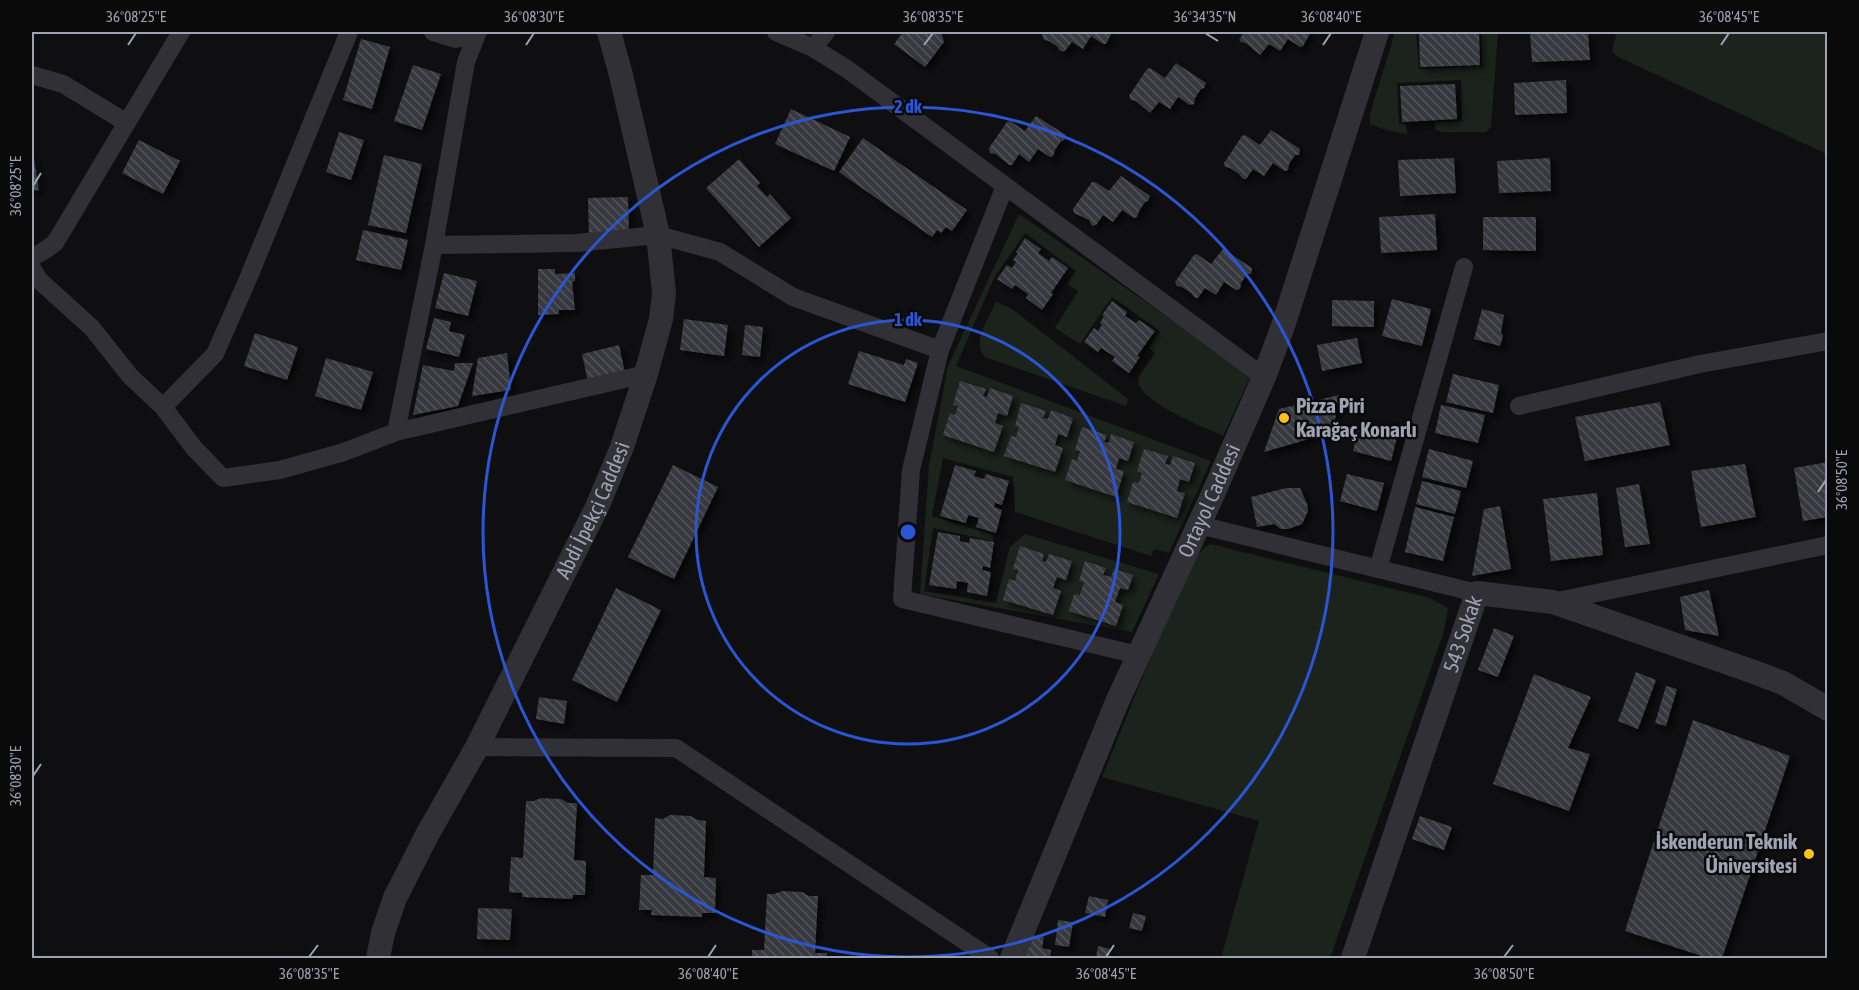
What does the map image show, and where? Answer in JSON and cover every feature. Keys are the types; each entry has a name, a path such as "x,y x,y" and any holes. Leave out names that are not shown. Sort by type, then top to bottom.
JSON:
{"street":[{"path":"32,257 55,243 181,32"},
{"path":"163,407 215,354 255,263 349,32"},
{"path":"433,32 455,39 477,33"},
{"name":"Abdi İpekçi Caddesi","path":"378,958 383,933 395,898 427,835 477,747 597,507 622,447 660,319 664,293 658,235 609,32"},
{"path":"776,32 813,48 848,69 1264,377"},
{"path":"813,48 826,32"},
{"name":"Ortayol Caddesi","path":"1012,958 1138,655 1264,377 1377,32"},
{"path":"396,432 434,245 466,62 477,33"},
{"path":"32,75 63,84 127,123"},
{"path":"1005,186 940,350 912,470 902,599 1138,655"},
{"path":"434,245 576,243 658,235 720,252 793,297 940,350"},
{"path":"1378,569 1464,267"},
{"path":"32,268 39,280 92,328 130,376 163,407 194,448 223,478 280,470 344,452 396,432 645,374"},
{"path":"1520,406 1700,364 1827,341"},
{"path":"1198,525 1477,593"},
{"path":"1553,602 1827,545"},
{"name":"543 Sokak","path":"1353,958 1477,593 1553,602 1755,672 1783,683 1827,709"},
{"path":"477,747 676,748 990,958"}],"shaded area":[{"path":"1395,32 1416,32 1419,69 1482,66 1481,32 1498,32 1491,127 1486,132 1436,130 1434,122 1462,121 1461,80 1397,83 1399,124 1406,125 1407,134 1370,124 1370,114"},
{"path":"1617,32 1827,32 1827,154 1618,57 1612,51"},
{"path":"1019,214 1251,375 1223,436 1164,408 1145,393 1138,384 1139,376 1155,353 1149,348 1160,331 1112,297 1080,344 1055,328 1078,291 1067,284 1076,271 1025,233 994,278 956,366 1211,461 1169,553 1154,549 1151,556 1015,512 1013,477 943,458 932,516 993,535 993,541 933,528 924,591 996,603 1010,547 1025,534 1159,574 1132,632 920,594 929,466 948,366"},
{"path":"996,302 1012,309 1128,399 1126,406 985,357 981,351 980,337"},
{"path":"1210,544 1430,598 1448,608 1444,631 1330,958 1221,958 1259,821 1102,777 1191,559"}],"building":[{"path":"903,32 941,32 944,42 925,67 894,44"},
{"path":"1045,32 1112,32 1106,44 1091,36 1083,49 1072,42 1064,52 1044,40 1042,35"},
{"path":"1244,32 1311,32 1303,46 1300,47 1288,39 1280,51 1269,44 1260,55 1239,40"},
{"path":"1419,32 1479,32 1480,65 1420,67"},
{"path":"1530,32 1588,32 1590,60 1532,62"},
{"path":"361,39 390,47 372,109 343,100"},
{"path":"1176,63 1206,83 1195,98 1194,104 1190,105 1178,97 1170,109 1159,102 1150,113 1136,101 1131,100 1129,96 1147,69 1150,68 1165,78"},
{"path":"413,65 441,74 422,130 394,121"},
{"path":"1566,80 1567,113 1515,115 1514,83"},
{"path":"1455,84 1457,119 1402,122 1400,86"},
{"path":"791,109 850,137 834,171 775,144"},
{"path":"1036,116 1066,135 1053,156 1050,157 1038,149 1029,162 1019,154 1012,165 1009,165 996,154 990,153 989,148 1007,122 1010,121 1025,131"},
{"path":"1271,130 1300,149 1299,155 1295,155 1289,164 1288,170 1285,171 1273,163 1264,176 1253,169 1246,179 1243,179 1230,168 1225,167 1224,163 1242,136 1245,135 1260,145"},
{"path":"339,132 364,140 351,180 326,172"},
{"path":"863,138 967,210 952,231 946,227 941,233 937,230 932,237 839,172"},
{"path":"139,140 180,161 163,194 122,173"},
{"path":"32,146 39,190 32,191"},
{"path":"384,155 422,164 406,233 368,225"},
{"path":"1454,158 1456,193 1400,196 1398,160"},
{"path":"1550,158 1551,191 1499,193 1497,161"},
{"path":"739,159 760,183 757,186 767,197 770,194 791,218 759,247 706,188"},
{"path":"1121,176 1150,196 1137,217 1134,218 1122,210 1113,222 1103,215 1096,225 1092,226 1089,220 1074,213 1073,209 1092,182 1109,191"},
{"path":"628,197 629,234 589,236 588,198"},
{"path":"1435,214 1437,250 1381,253 1379,217"},
{"path":"1483,217 1536,217 1536,251 1483,250"},
{"path":"363,230 408,240 401,270 356,260"},
{"path":"1025,238 1041,249 1038,253 1049,261 1052,257 1068,268 1042,310 1026,298 1028,294 1015,285 1012,289 997,279 1007,265 1012,268 1016,262 1013,260 1018,253 1016,252"},
{"path":"1223,249 1252,268 1251,274 1247,274 1241,283 1240,289 1236,290 1224,282 1216,295 1205,288 1198,298 1195,298 1182,287 1177,286 1175,282 1194,255 1197,254 1211,264"},
{"path":"538,269 555,269 555,274 575,273 575,281 572,282 575,310 559,310 559,314 538,315"},
{"path":"444,273 477,281 468,316 435,308"},
{"path":"1392,299 1431,309 1422,346 1382,336"},
{"path":"1332,300 1374,301 1374,327 1332,326"},
{"path":"1112,301 1127,312 1125,316 1136,323 1139,320 1155,331 1137,356 1140,357 1129,373 1112,361 1115,357 1101,348 1098,352 1084,342 1094,328 1098,331 1102,325 1100,323 1104,316 1102,315"},
{"path":"1482,309 1504,315 1500,346 1474,339"},
{"path":"434,318 451,322 449,331 465,335 459,357 426,349"},
{"path":"684,319 728,325 724,356 680,350"},
{"path":"745,325 763,327 760,357 742,355"},
{"path":"255,333 298,347 287,380 244,366"},
{"path":"1357,338 1362,363 1322,371 1317,345"},
{"path":"619,345 625,373 588,382 582,354"},
{"path":"859,351 904,365 906,359 918,363 905,402 848,384"},
{"path":"507,353 511,390 472,396 478,358"},
{"path":"326,358 373,372 361,410 315,396"},
{"path":"455,363 473,363 458,406 413,415 423,365 454,371"},
{"path":"1453,374 1499,385 1493,413 1446,402"},
{"path":"960,381 986,389 983,396 987,397 990,388 1013,396 1007,416 998,413 995,423 1003,426 994,452 943,435 950,413 955,415 958,406 953,405"},
{"path":"1339,395 1333,432 1264,452 1279,409"},
{"path":"1660,402 1670,445 1585,461 1575,417"},
{"path":"1021,403 1046,411 1043,418 1048,419 1051,410 1073,418 1067,437 1058,434 1055,445 1063,448 1055,472 1004,456 1011,436 1016,437 1019,427 1015,426"},
{"path":"1441,405 1485,415 1478,443 1435,433"},
{"path":"1360,424 1398,433 1391,461 1353,451"},
{"path":"1082,427 1107,435 1104,442 1109,443 1111,434 1134,442 1128,461 1119,458 1116,469 1124,471 1116,497 1065,480 1072,459 1077,461 1080,451 1075,450"},
{"path":"1144,449 1168,456 1165,464 1170,465 1173,456 1195,463 1189,482 1180,479 1177,491 1185,493 1177,518 1127,502 1133,482 1139,483 1142,473 1137,471"},
{"path":"1429,449 1473,461 1466,488 1422,477"},
{"path":"1828,462 1828,517 1803,521 1794,468"},
{"path":"1745,464 1756,517 1701,527 1691,471"},
{"path":"673,465 718,487 674,579 628,557"},
{"path":"955,465 976,471 974,476 984,479 986,474 1009,481 1002,505 995,503 994,507 1002,510 996,533 976,527 979,518 968,515 966,523 940,516"},
{"path":"1347,474 1384,483 1377,511 1340,501"},
{"path":"1422,481 1461,491 1455,514 1416,504"},
{"path":"1639,484 1650,544 1625,547 1616,488"},
{"path":"1286,488 1300,488 1308,511 1302,524 1288,529 1281,529 1274,524 1257,527 1251,497"},
{"path":"1597,493 1603,555 1551,561 1543,499"},
{"path":"1500,506 1511,569 1472,576 1484,509"},
{"path":"1415,507 1454,517 1443,561 1405,552"},
{"path":"938,532 960,536 960,541 969,543 970,538 994,542 990,568 983,566 982,570 991,572 987,596 967,592 968,583 957,581 956,589 929,585"},
{"path":"1020,546 1044,554 1042,561 1046,562 1049,554 1072,561 1066,580 1057,577 1053,588 1061,591 1053,615 1003,600 1009,579 1015,581 1018,570 1013,569"},
{"path":"1085,561 1106,568 1103,575 1111,577 1114,569 1133,575 1128,590 1120,588 1115,602 1123,605 1116,626 1069,611 1074,594 1080,595 1084,582 1079,581"},
{"path":"616,588 661,610 617,702 572,680"},
{"path":"1709,590 1719,636 1685,630 1680,597"},
{"path":"1494,628 1514,636 1498,677 1478,670"},
{"path":"1636,672 1656,680 1638,729 1618,721"},
{"path":"1534,674 1591,697 1568,748 1590,754 1569,811 1493,784"},
{"path":"1666,686 1677,689 1666,726 1655,723"},
{"path":"539,697 567,701 564,724 536,719"},
{"path":"1693,720 1790,756 1722,958 1708,958 1625,931"},
{"path":"541,798 577,803 574,860 586,861 585,895 573,895 572,899 522,897 522,893 509,892 511,857 523,858 526,801"},
{"path":"670,815 690,816 706,821 704,877 716,878 715,913 702,913 702,917 651,915 652,910 639,910 641,875 653,875 655,818 663,819"},
{"path":"1420,816 1452,827 1444,850 1412,839"},
{"path":"782,891 818,896 815,953 827,953 827,958 752,958 752,950 764,950 767,894"},
{"path":"1089,896 1108,900 1105,917 1085,913"},
{"path":"478,908 512,909 510,940 477,939"},
{"path":"1133,913 1146,916 1142,931 1129,928"},
{"path":"1058,920 1073,922 1069,947 1055,945"},
{"path":"1029,935 1044,937 1042,948 1051,950 1050,958 1026,958"},
{"path":"1098,946 1110,949 1108,958 1096,958"}],"place":[{"name":"Pizza Piri Karağaç Konarlı","path":"1284,418"},
{"name":"İskenderun Teknik Üniversitesi","path":"1809,854"}]}
